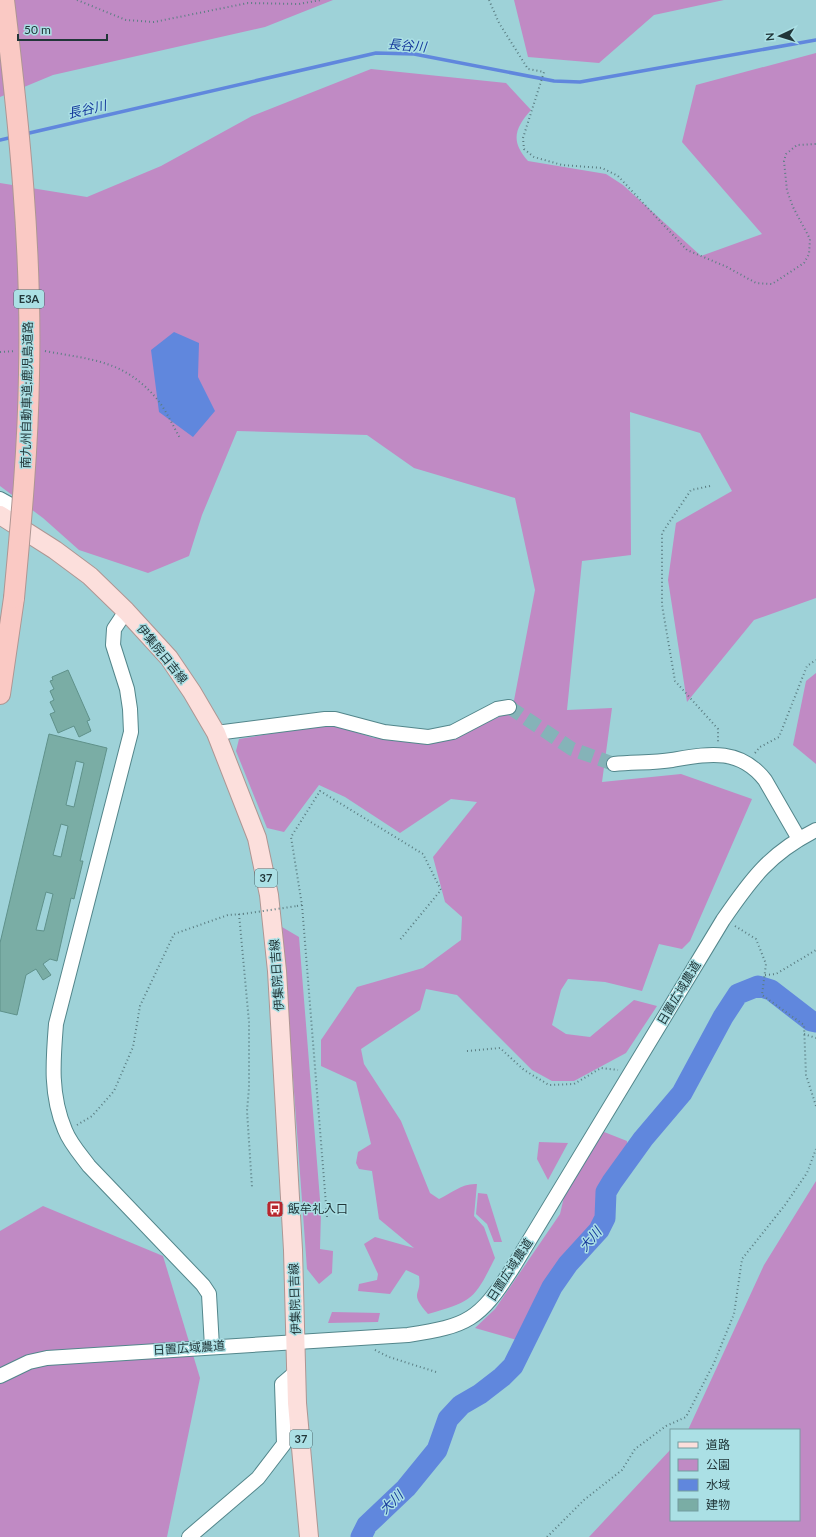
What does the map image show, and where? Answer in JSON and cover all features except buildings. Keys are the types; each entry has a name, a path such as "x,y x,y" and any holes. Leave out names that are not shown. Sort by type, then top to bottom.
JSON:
{"highway":[{"name":"南九州自動車道;鹿児島道路","path":"0,694 14,598 26,457 29,374 28,274 21,159 4,0"}],"main road":[{"name":"伊集院日吉線","path":"3,516 55,550 90,576 126,611 168,658 192,692 216,733 258,838 269,895 278,979 296,1342 297,1403 309,1537"}],"street":[{"path":"0,499 8,504 3,516"},
{"path":"126,611 114,629 113,646 127,689 131,732 56,1024 52,1067 57,1106 65,1131 74,1146 89,1166 203,1285 209,1294 212,1347"},
{"path":"216,733 335,719 384,732 428,738 453,732 497,709 509,707"},
{"path":"614,764 671,760 695,755 718,754 747,764 758,771 765,780 799,839"},
{"name":"日置広域農道","path":"0,1376 29,1362 47,1358 408,1335 443,1329 462,1323 488,1303 512,1269 723,920 751,880 776,855 799,839 816,830"},
{"path":"189,1537 258,1478 284,1444 282,1384 296,1372"}],"path":[{"path":"77,0 126,20 154,22 248,3 299,4 321,0"},
{"path":"489,0 500,23 528,69 544,72 523,138 524,149 534,157 562,165 602,168 618,176 687,250 727,267 756,283 772,284 804,263 809,254 810,239 787,191 784,161 786,154 797,146 816,144"},
{"path":"39,350 104,362 120,368 140,382 158,400 180,438"},
{"path":"0,352 15,351"},
{"path":"710,486 691,490 662,533 662,605 675,681 718,729 718,754"},
{"path":"747,764 760,747 779,736 807,666 816,660"},
{"path":"327,1217 302,905 291,837 320,791 423,854 441,890 399,941"},
{"path":"65,1131 92,1116 114,1091 133,1047 140,1006 174,934 228,915 302,905"},
{"path":"238,914 249,1022 249,1088 247,1111 252,1186"},
{"path":"723,920 756,939 766,964 762,995 804,1025 806,1075 816,1106"},
{"path":"765,975 776,974 816,950"},
{"path":"804,1034 816,1038"},
{"path":"467,1051 500,1048 524,1070 549,1086 574,1084 601,1068 631,1071"},
{"path":"547,1537 584,1500 622,1470 635,1449 666,1426 686,1417 714,1363 734,1314 742,1259 785,1205 806,1173 816,1149"},
{"path":"350,1338 389,1358 436,1372"}],"green space":[{"path":"0,0 333,0 265,27 53,75 0,97"},
{"path":"514,0 724,0 654,15 599,63 528,57"},
{"path":"816,53 816,598 754,620 687,702 668,580 676,523 732,491 700,433 630,412 631,555 582,561 567,710 612,708 602,782 681,774 752,799 690,941 682,949 659,944 642,991 605,982 568,979 561,990 552,1025 566,1034 590,1037 634,1000 657,1006 626,1053 574,1081 552,1081 532,1070 457,995 426,989 420,1010 361,1049 364,1064 401,1121 430,1193 439,1199 467,1185 477,1184 474,1216 484,1227 495,1258 482,1283 470,1297 454,1306 428,1314 422,1307 417,1297 419,1276 406,1270 390,1294 358,1291 359,1284 377,1280 378,1274 364,1244 375,1237 414,1248 379,1219 372,1171 359,1169 356,1163 358,1152 371,1144 356,1082 321,1066 321,1040 357,987 423,968 461,940 462,917 445,902 433,857 477,802 451,799 400,833 345,797 319,785 284,832 267,828 236,751 239,739 329,724 374,738 446,741 512,711 535,590 515,498 414,468 367,435 237,431 202,515 189,556 148,573 79,550 43,518 0,486 0,183 87,197 161,166 252,116 371,69 506,83 531,110 521,123 517,135 519,147 522,154 528,161 606,174 623,185 701,256 762,234 682,142 696,85"},
{"path":"816,673 816,764 793,745 806,681"},
{"path":"282,927 299,937 321,1212 320,1249 333,1251 332,1273 319,1284 307,1269"},
{"path":"599,1130 627,1141 627,1149 598,1196 593,1230 544,1289 517,1340 475,1328 495,1309 560,1214 570,1171"},
{"path":"539,1142 568,1143 548,1180 537,1159"},
{"path":"816,1181 816,1537 589,1537 670,1450 670,1521 800,1521 800,1429 688,1429 764,1265"},
{"path":"478,1193 487,1194 502,1242 494,1242 487,1224 476,1214"},
{"path":"43,1206 163,1256 200,1378 167,1537 0,1537 0,1231"},
{"path":"332,1312 380,1313 378,1322 328,1323"}],"water":[{"path":"174,332 199,343 198,377 215,411 193,437 159,412 151,350"}],"waterway":[{"name":"長谷川","path":"25,134 376,53 414,54 554,81 580,82 816,40"},
{"name":"長谷川","path":"0,140 13,137"},
{"name":"大川","path":"361,1537 367,1525 406,1488 437,1450 448,1419 461,1405 480,1394 502,1377 513,1366 552,1287 568,1264 599,1230 605,1218 606,1192 612,1182 643,1139 682,1093 723,1017 738,994 758,986 771,990 811,1021 816,1022"}],"tunnel":[{"path":"509,707 572,749 614,764"}],"place":[{"name":"飯牟礼入口","path":"275,1209"}]}
